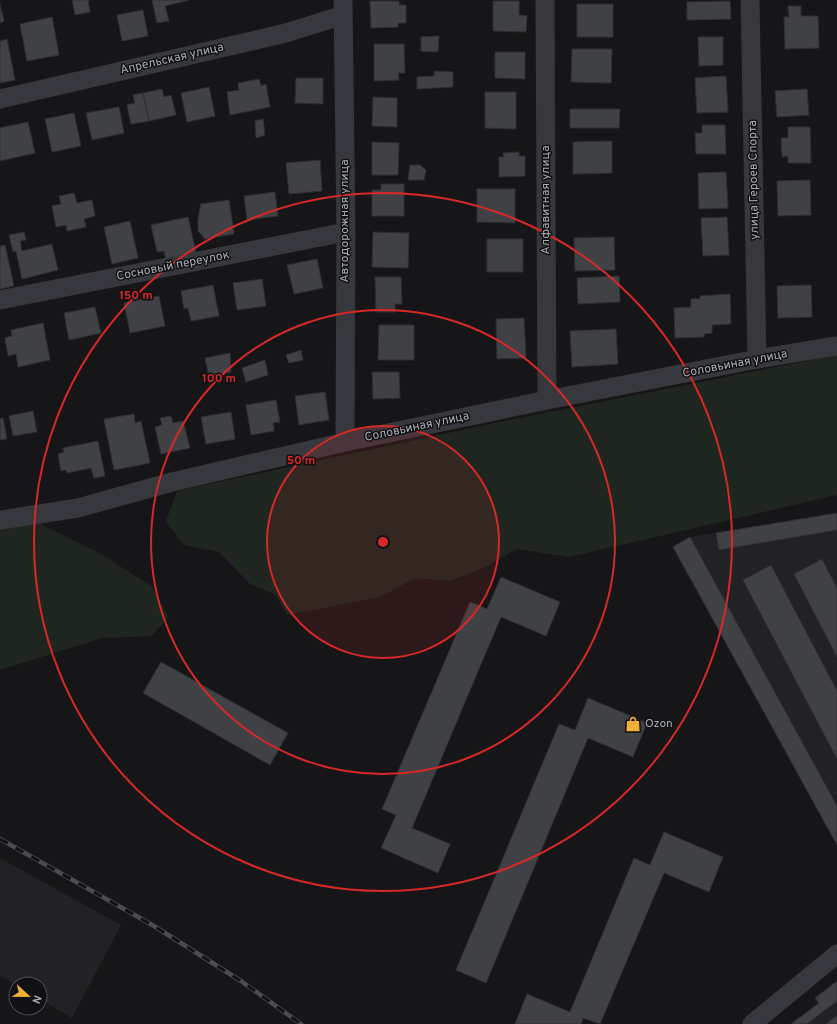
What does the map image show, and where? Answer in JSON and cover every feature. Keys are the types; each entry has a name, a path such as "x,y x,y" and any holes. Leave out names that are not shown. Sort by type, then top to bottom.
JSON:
{"street":[{"name":"Алфавитная улица","path":"545,0 547,400"},
{"name":"улица Героев Спорта","path":"750,0 757,359"},
{"name":"Апрельская улица","path":"0,99 286,33 343,8"},
{"name":"Автодорожная улица","path":"343,8 346,232 345,442"},
{"name":"Сосновый переулок","path":"0,300 346,232"},
{"name":"Соловьиная улица","path":"0,520 78,508 172,482 345,442 547,400 757,359 837,346"},
{"path":"752,1024 837,954"}],"shaded area":[{"path":"837,355 837,495 569,557 517,549 481,569 451,581 415,578 380,597 287,615 275,594 250,584 219,552 184,545 166,521 177,491 504,421"},
{"path":"837,513 837,845 673,547 690,537"},
{"path":"32,520 101,554 151,586 169,617 152,636 102,638 0,670 0,526"},
{"path":"0,858 121,925 72,1018 48,1004 48,976 8,976 8,980 0,975"},
{"path":"837,981 837,1024 791,1024 818,1003 815,998"}],"building":[{"path":"72,0 90,0 88,1 90,12 75,15"},
{"path":"152,0 189,0 165,6 169,21 157,23"},
{"path":"370,1 399,1 399,5 406,5 406,23 398,23 398,27 371,28"},
{"path":"493,1 519,1 519,15 527,16 526,32 493,31"},
{"path":"730,1 731,19 687,20 687,2"},
{"path":"0,4 4,21 0,23"},
{"path":"577,4 613,4 613,37 577,37"},
{"path":"788,6 801,6 801,16 818,16 819,48 785,49 784,17 789,17"},
{"path":"143,10 148,36 122,41 117,15"},
{"path":"52,17 59,55 27,61 20,24"},
{"path":"439,36 438,52 421,51 421,37"},
{"path":"698,37 723,37 723,65 699,66"},
{"path":"7,39 15,80 0,83 0,41"},
{"path":"374,44 404,44 405,73 398,73 399,80 374,81"},
{"path":"572,49 612,49 611,83 571,82"},
{"path":"495,52 525,52 525,79 495,78"},
{"path":"435,71 453,72 453,87 417,89 417,77 434,76"},
{"path":"726,76 728,112 697,113 695,78"},
{"path":"296,78 323,78 323,104 295,103"},
{"path":"259,79 261,86 266,84 270,107 230,115 227,92 239,90 238,83"},
{"path":"209,87 215,116 187,122 181,93"},
{"path":"162,89 164,97 171,95 176,115 149,121 143,93"},
{"path":"807,89 809,115 777,117 775,91"},
{"path":"485,92 516,92 516,129 485,128"},
{"path":"143,93 149,121 131,124 127,105 135,103 133,95"},
{"path":"373,97 397,98 397,127 372,126"},
{"path":"119,107 124,133 92,140 86,113"},
{"path":"570,109 620,109 619,128 570,128"},
{"path":"74,113 81,146 52,152 45,119"},
{"path":"263,119 265,135 256,138 255,121"},
{"path":"28,122 35,153 0,161 0,128"},
{"path":"702,125 725,125 726,154 696,154 695,133 702,133"},
{"path":"788,127 810,127 811,163 788,163 788,156 782,157 781,138 788,138"},
{"path":"612,141 612,173 573,174 573,142"},
{"path":"372,142 399,143 398,175 372,175"},
{"path":"519,152 519,156 525,156 525,176 499,177 499,157 504,157 503,153"},
{"path":"320,160 322,191 289,194 286,163"},
{"path":"410,165 420,165 426,170 424,180 408,180"},
{"path":"726,172 728,208 699,209 698,173"},
{"path":"810,180 811,215 778,216 777,181"},
{"path":"381,184 404,184 404,216 372,216 372,190 381,190"},
{"path":"477,189 515,189 515,223 477,222"},
{"path":"275,192 278,216 247,220 244,196"},
{"path":"74,193 77,203 92,200 95,216 84,219 86,227 67,231 66,225 56,227 52,206 61,204 59,196"},
{"path":"229,200 234,234 205,239 198,231 198,219 201,204"},
{"path":"188,217 196,252 166,259 164,251 157,252 151,225"},
{"path":"727,217 729,255 703,256 701,218"},
{"path":"130,221 138,258 112,264 104,227"},
{"path":"24,232 26,240 20,241 22,251 52,244 58,270 22,279 16,251 13,252 9,235"},
{"path":"373,232 409,233 408,268 372,267"},
{"path":"614,237 615,270 575,271 574,238"},
{"path":"487,239 523,239 523,272 487,272"},
{"path":"5,245 14,286 0,289 0,246"},
{"path":"317,259 323,288 294,294 287,265"},
{"path":"619,276 620,302 578,304 577,278"},
{"path":"375,277 401,277 402,304 395,304 395,312 376,312"},
{"path":"262,279 266,306 237,310 233,283"},
{"path":"213,285 219,316 191,321 188,308 184,309 181,291"},
{"path":"811,285 812,317 778,318 777,286"},
{"path":"730,294 731,324 712,325 712,333 704,334 704,337 675,338 674,308 691,307 691,299 700,299 700,296"},
{"path":"159,296 165,326 130,333 124,303"},
{"path":"95,307 101,333 69,340 64,313"},
{"path":"524,318 526,358 497,359 496,319"},
{"path":"43,323 50,360 18,367 16,354 8,356 5,338 12,336 11,330"},
{"path":"379,325 414,325 414,360 378,360"},
{"path":"616,329 618,364 572,367 570,331"},
{"path":"301,350 303,360 289,363 286,355"},
{"path":"230,353 231,372 209,377 205,358"},
{"path":"265,360 268,375 246,382 242,368"},
{"path":"372,372 399,372 400,398 373,399"},
{"path":"325,392 329,420 299,425 295,396"},
{"path":"276,400 280,422 273,423 274,431 251,435 246,405"},
{"path":"33,411 37,432 13,436 9,416"},
{"path":"231,412 235,439 206,444 201,417"},
{"path":"134,414 135,423 141,421 150,463 114,470 104,419"},
{"path":"171,416 173,423 183,421 190,448 161,454 155,427 162,425 160,418"},
{"path":"3,418 7,439 0,440 0,419"},
{"path":"98,441 105,476 94,478 91,468 67,473 66,470 61,471 58,454 64,452 63,448"},
{"path":"837,513 837,530 719,550 716,533"},
{"path":"690,537 837,806 837,845 673,547"},
{"path":"822,559 837,588 837,657 794,574"},
{"path":"771,565 837,691 837,759 743,580"},
{"path":"501,577 560,602 546,636 501,617 412,828 450,844 438,873 381,848 396,815 382,809 470,602 487,609"},
{"path":"161,662 288,733 270,765 143,693"},
{"path":"588,698 647,723 633,757 588,738 486,983 456,970 559,724 575,730"},
{"path":"664,832 723,857 709,892 664,873 600,1024 583,1018 581,1024 515,1024 527,994 570,1012 634,858 650,865"},
{"path":"837,981 837,1001 807,1024 791,1024 819,1003 815,998"},
{"path":"837,1016 837,1024 826,1024"}],"railway":[{"path":"0,839 154,926 241,981 301,1024"}],"place":[{"name":"Ozon","path":"633,724"}]}
